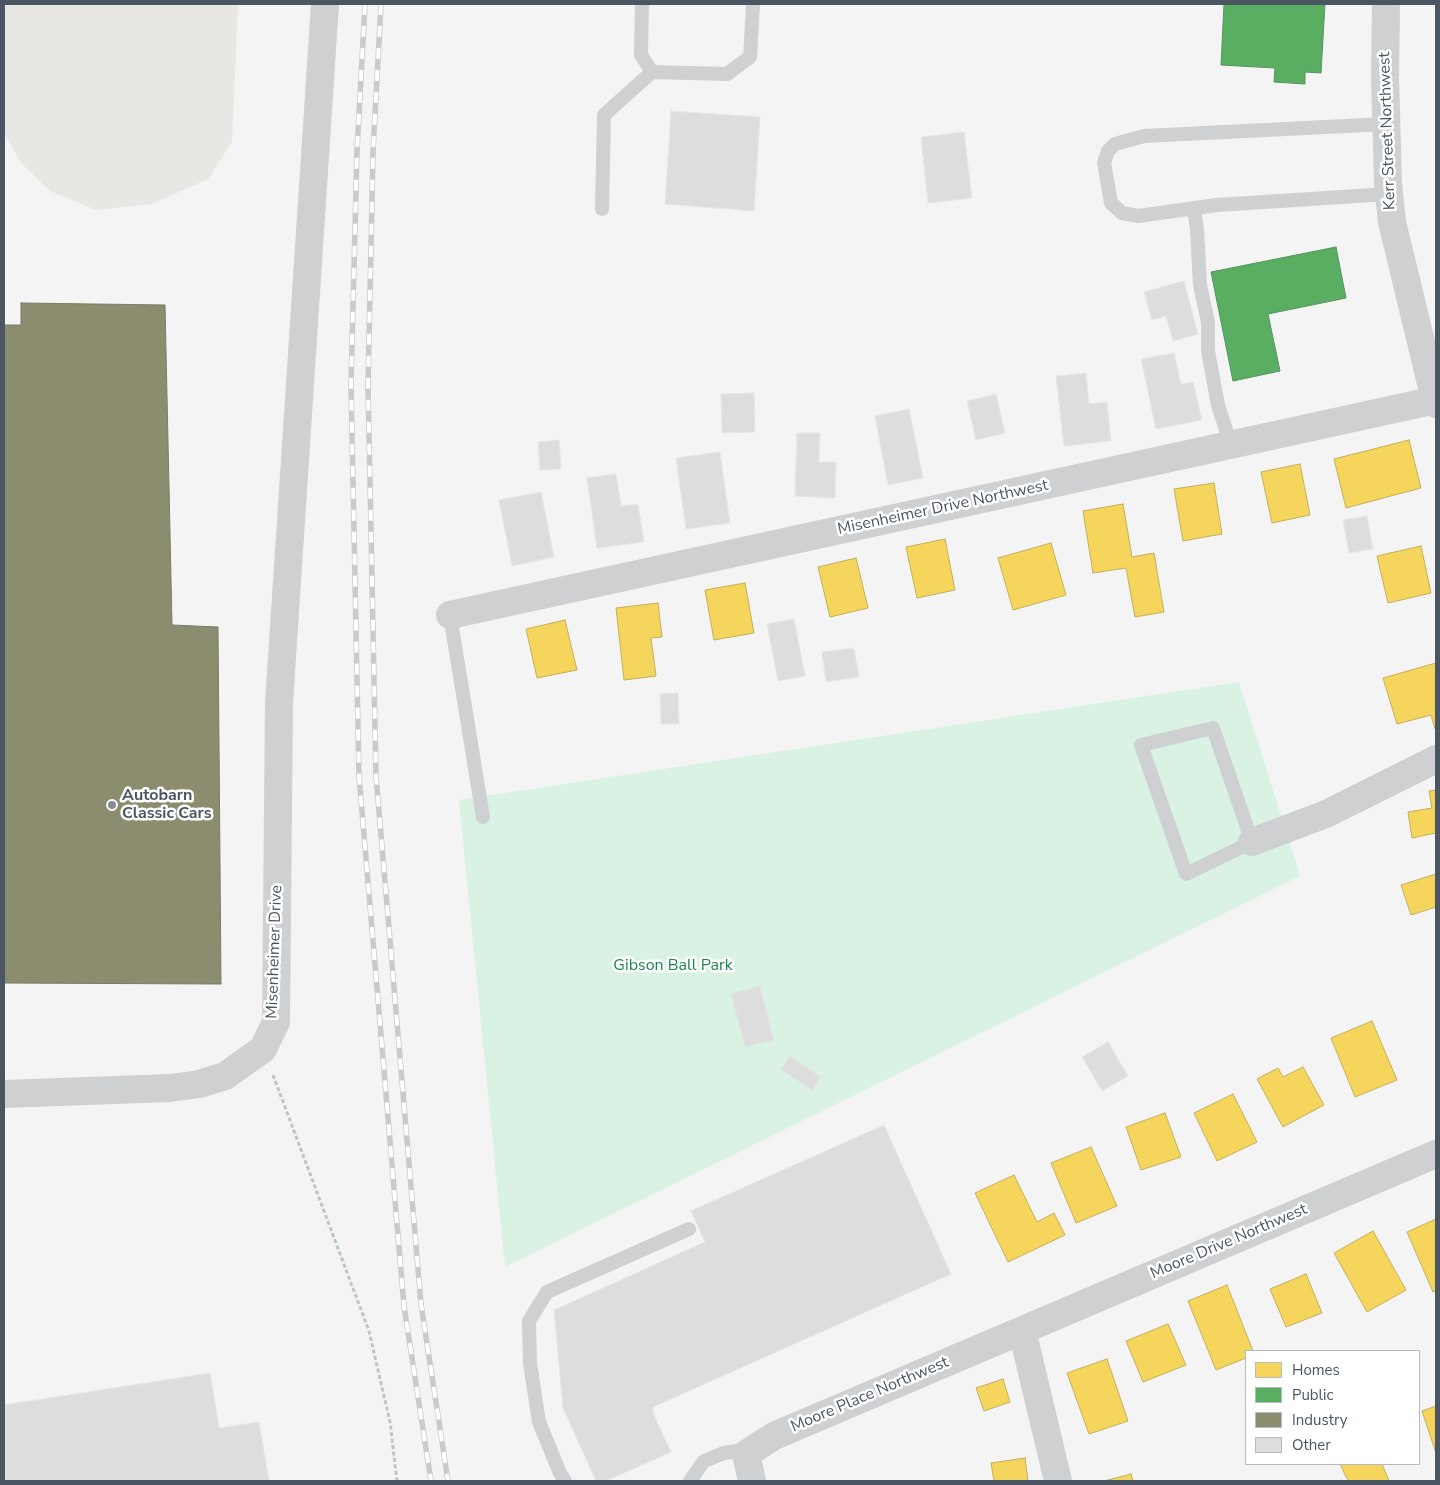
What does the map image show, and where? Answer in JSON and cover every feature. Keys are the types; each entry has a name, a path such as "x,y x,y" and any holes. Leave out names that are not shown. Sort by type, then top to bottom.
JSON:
{"street":[{"name":"Misenheimer Drive","path":"4,1094 170,1088 199,1084 225,1076 263,1049 276,1022 279,703 325,4"},
{"name":"Kerr Street Northwest","path":"1386,4 1386,124 1392,222 1436,402"},
{"name":"Misenheimer Drive Northwest","path":"450,615 1436,402"},
{"path":"1252,842 1326,814 1436,759"},
{"name":"Moore Drive Northwest","path":"1022,1330 1436,1154"},
{"path":"1022,1330 1058,1481"},
{"name":"Moore Place Northwest","path":"746,1454 774,1436 1022,1330"},
{"path":"746,1454 752,1481"}],"lane":[{"path":"642,4 641,54 652,72"},
{"path":"602,209 604,115 652,72 727,74 750,58 753,4"},
{"path":"1386,124 1144,136 1116,144 1108,151 1104,163 1111,203 1122,213 1138,216 1217,205 1389,194"},
{"path":"1194,209 1200,285 1208,322 1208,351 1218,405 1232,445"},
{"path":"450,615 483,817"},
{"path":"1213,728 1252,842 1186,874 1141,745 1213,728"},
{"path":"565,1481 539,1422 530,1362 529,1321 548,1292 689,1229"},
{"path":"690,1481 704,1461 724,1453 736,1451 746,1454"}],"path":[{"path":"263,1049 369,1331 390,1422 397,1481"}],"shaded area":[{"path":"4,4 238,4 232,142 208,179 152,204 96,210 50,191 21,163 4,132"}],"green space":[{"name":"Gibson Ball Park","path":"1239,682 1300,876 505,1267 459,800"}],"building: Homes":[{"path":"1409,440 1421,488 1346,508 1334,459"},
{"path":"1300,464 1310,515 1272,523 1261,472"},
{"path":"1214,483 1222,534 1183,541 1174,489"},
{"path":"1123,504 1132,557 1154,553 1164,612 1135,617 1126,568 1093,573 1083,511"},
{"path":"945,539 955,590 917,598 906,547"},
{"path":"1051,543 1066,595 1013,610 998,558"},
{"path":"1421,546 1431,593 1388,603 1377,556"},
{"path":"856,558 868,608 830,617 818,567"},
{"path":"745,583 754,633 714,640 705,590"},
{"path":"658,603 662,637 651,638 656,676 624,680 616,608"},
{"path":"565,620 577,670 537,678 526,629"},
{"path":"1436,663 1436,729 1431,715 1397,724 1383,678"},
{"path":"1436,790 1436,833 1412,838 1408,812 1432,808 1429,791"},
{"path":"1436,874 1436,907 1411,915 1401,885"},
{"path":"1372,1021 1397,1080 1355,1097 1331,1038"},
{"path":"1303,1067 1324,1105 1283,1127 1257,1079 1278,1068 1283,1077"},
{"path":"1233,1094 1257,1142 1217,1161 1194,1113"},
{"path":"1165,1113 1181,1157 1141,1170 1126,1127"},
{"path":"1091,1147 1117,1206 1076,1223 1051,1163"},
{"path":"1014,1175 1037,1222 1054,1213 1065,1235 1008,1262 975,1193"},
{"path":"1436,1219 1436,1291 1433,1292 1407,1232"},
{"path":"1373,1231 1406,1290 1367,1312 1334,1253"},
{"path":"1306,1274 1322,1313 1286,1327 1270,1289"},
{"path":"1227,1285 1253,1350 1245,1350 1245,1358 1216,1370 1188,1301"},
{"path":"1168,1324 1186,1365 1143,1382 1126,1341"},
{"path":"1107,1359 1128,1421 1089,1434 1067,1373"},
{"path":"1003,1379 1010,1402 984,1411 976,1388"},
{"path":"1436,1406 1436,1453 1422,1411"},
{"path":"1025,1458 1028,1481 994,1481 991,1463"},
{"path":"1340,1465 1382,1465 1389,1481 1348,1481"},
{"path":"1131,1474 1133,1481 1104,1481"}],"building: Public":[{"path":"1224,4 1325,4 1321,73 1305,72 1305,84 1274,82 1275,68 1221,65"},
{"path":"1336,247 1346,298 1268,314 1280,371 1233,381 1211,272"}],"building: Industry":[{"name":"Autobarn Classic Cars","path":"21,303 165,305 172,625 218,627 221,984 4,983 4,325 21,325"}],"building: Other":[{"path":"671,111 760,117 754,211 665,204"},
{"path":"964,132 972,198 928,203 921,137"},
{"path":"1184,281 1198,334 1173,341 1166,316 1152,320 1144,292"},
{"path":"1174,353 1181,384 1193,382 1202,420 1156,429 1141,359"},
{"path":"1086,373 1089,404 1107,402 1111,441 1064,446 1056,376"},
{"path":"754,393 755,432 722,433 721,394"},
{"path":"996,394 1005,433 976,440 967,401"},
{"path":"909,409 923,478 888,485 875,416"},
{"path":"797,433 820,433 819,462 836,462 835,498 795,496"},
{"path":"559,440 561,469 540,470 538,442"},
{"path":"720,452 730,523 686,529 676,458"},
{"path":"616,474 621,506 638,504 644,542 597,548 587,478"},
{"path":"541,492 554,557 512,566 499,500"},
{"path":"1367,516 1373,549 1349,553 1343,520"},
{"path":"794,619 805,676 778,681 767,624"},
{"path":"854,648 859,677 826,682 822,652"},
{"path":"678,693 679,724 661,724 660,694"},
{"path":"760,986 774,1040 745,1047 731,994"},
{"path":"1108,1042 1128,1076 1102,1091 1082,1057"},
{"path":"790,1056 821,1077 812,1090 781,1070"},
{"path":"884,1125 951,1274 653,1407 653,1413 671,1452 606,1481 596,1481 563,1408 554,1310 705,1242 691,1211"},
{"path":"210,1373 219,1428 259,1422 269,1481 4,1481 4,1405"}],"railway":[{"path":"365,4 357,151 351,384 359,776 404,1306 431,1481"},
{"path":"381,4 373,152 368,385 376,776 421,1304 448,1481"}],"place":[{"name":"Autobarn Classic Cars","path":"112,805"}]}
